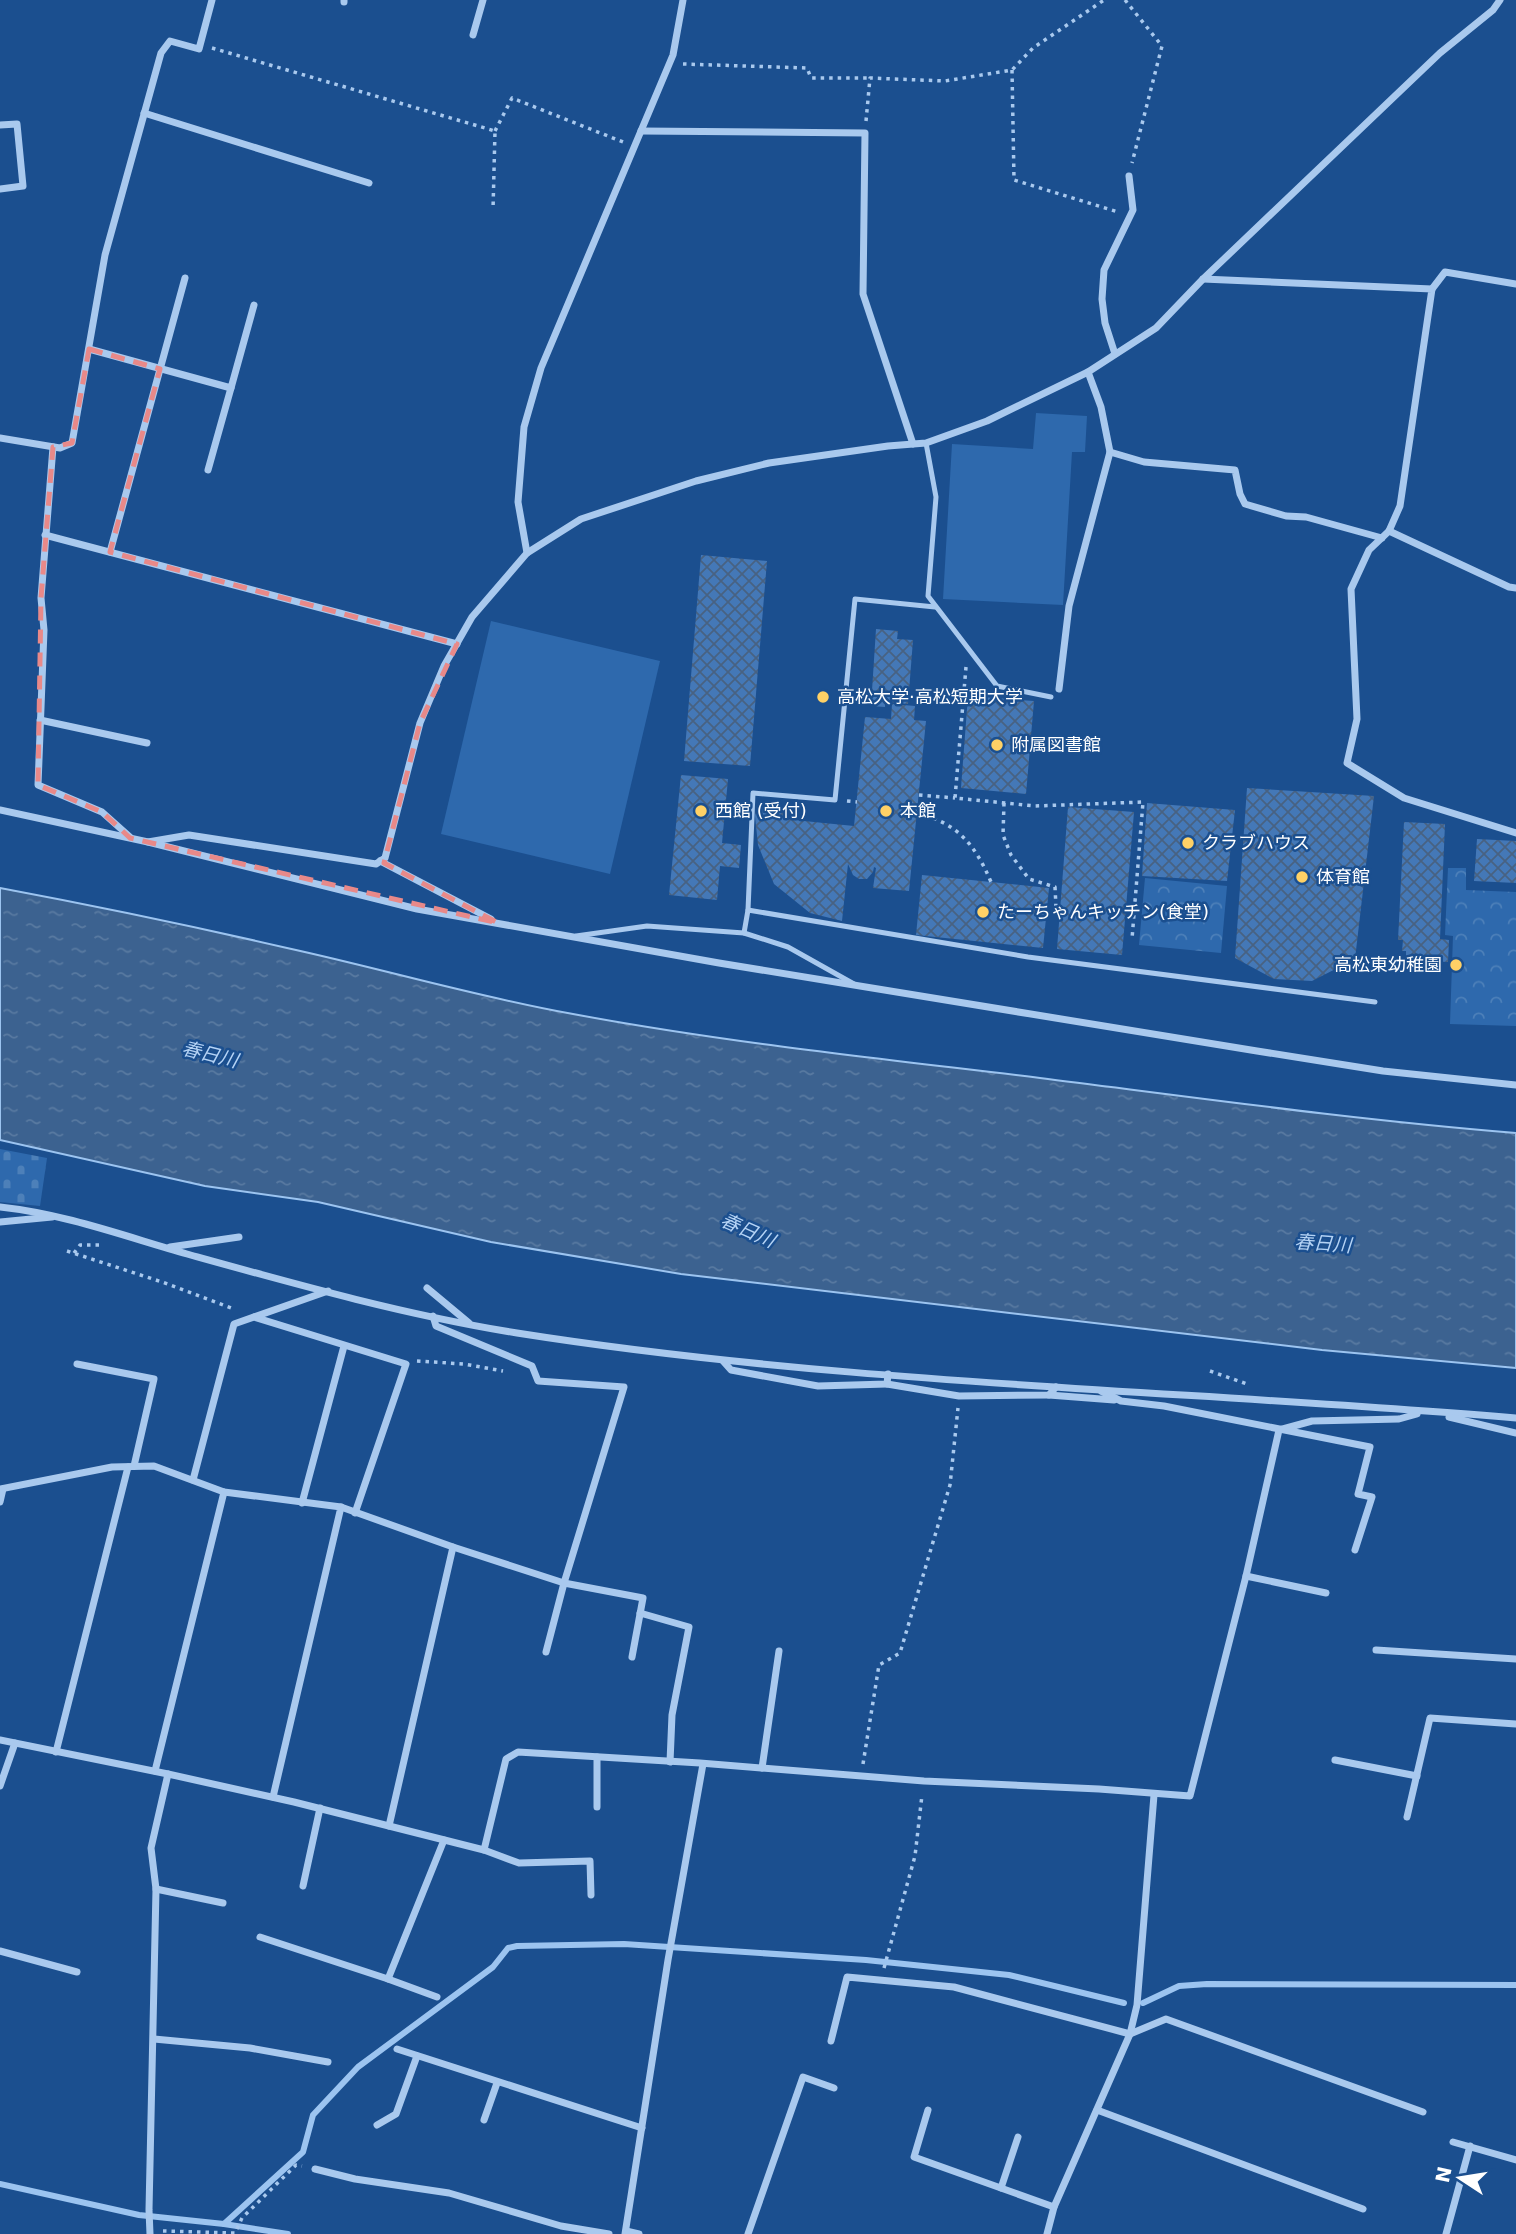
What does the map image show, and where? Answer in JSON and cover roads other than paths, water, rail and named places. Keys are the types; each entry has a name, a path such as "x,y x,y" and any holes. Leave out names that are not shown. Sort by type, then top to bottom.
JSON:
{"street":[{"path":"0,438 60,448 72,443 106,255 161,53 170,41 199,49 212,0"},
{"path":"473,35 484,0"},
{"path":"527,553 518,502 524,427 541,368 673,55 683,0"},
{"path":"148,842 189,835 376,864 385,858 420,723 444,666 472,617 527,553 581,519 696,481 769,463 926,443 987,421 1088,372 1156,328 1203,279 1440,53 1493,10 1500,0"},
{"path":"144,113 369,183"},
{"path":"0,125 17,124 23,186 0,189"},
{"path":"641,131 865,133 863,293 913,444"},
{"path":"1115,354 1105,323 1102,299 1104,270 1133,210 1129,176"},
{"path":"1516,284 1446,272 1432,289 1400,506 1389,531 1369,550 1351,589 1357,719 1346,763 1404,798 1516,833"},
{"path":"110,552 185,278"},
{"path":"1203,279 1432,289"},
{"path":"208,470 254,305"},
{"path":"89,349 231,388"},
{"path":"1059,689 1069,606 1110,452 1101,407 1088,372"},
{"path":"53,447 41,598 44,630 38,785 102,812 130,838"},
{"path":"1110,452 1144,462 1235,470 1240,495 1245,504 1382,538"},
{"path":"1389,531 1516,588"},
{"path":"45,535 457,643"},
{"path":"40,719 147,743"},
{"path":"0,810 148,842 417,909 858,986 1383,1071 1516,1085"},
{"path":"380,861 498,923"},
{"path":"0,1207 60,1216 166,1248 433,1316 607,1347 888,1374 1516,1418"},
{"path":"0,1222 60,1216"},
{"path":"166,1248 239,1237"},
{"path":"427,1289 473,1325"},
{"path":"193,1480 234,1324 328,1291"},
{"path":"433,1316 436,1326 532,1366 538,1381 624,1387 564,1583 546,1652"},
{"path":"254,1317 405,1364 355,1513"},
{"path":"302,1503 344,1346"},
{"path":"723,1360 731,1370 818,1386 887,1384 959,1396 1049,1395 1164,1406 1370,1447 1358,1494 1372,1497 1355,1550"},
{"path":"56,1752 154,1379 78,1364"},
{"path":"887,1384 888,1374"},
{"path":"1049,1395 1056,1387"},
{"path":"1098,1389 1121,1401"},
{"path":"1279,1430 1312,1421 1399,1419 1427,1412 1516,1433"},
{"path":"484,1850 506,1759 518,1752 703,1763 924,1781 1190,1796 1246,1576 1279,1430"},
{"path":"0,1502 1,1489 112,1467 154,1466 224,1492 341,1507 564,1583 643,1598 632,1657"},
{"path":"155,1771 224,1492"},
{"path":"273,1797 341,1507"},
{"path":"389,1826 453,1547"},
{"path":"1246,1576 1326,1593"},
{"path":"640,1613 688,1627 672,1715 670,1762"},
{"path":"1376,1650 1516,1659"},
{"path":"762,1768 779,1651"},
{"path":"1407,1817 1430,1718 1516,1724"},
{"path":"0,1740 169,1773 320,1808 484,1850 519,1863 590,1861 591,1895"},
{"path":"0,1786 15,1743"},
{"path":"597,1757 597,1807"},
{"path":"1335,1760 1417,1776"},
{"path":"639,2234 626,2232 668,1960 703,1763"},
{"path":"150,2232 156,1889 152,1848 169,1773"},
{"path":"1047,2234 1054,2207 1130,2034 1137,2005 1154,1795"},
{"path":"303,1886 320,1808"},
{"path":"388,1979 443,1840"},
{"path":"156,1889 223,1903"},
{"path":"260,1937 437,1997"},
{"path":"0,1951 78,1972"},
{"path":"831,2041 847,1977 954,1987 1130,2034 1167,2019 1423,2112"},
{"path":"154,2039 250,2048 328,2062"},
{"path":"397,2049 642,2128"},
{"path":"377,2125 396,2114 417,2056"},
{"path":"748,2234 803,2077 834,2088"},
{"path":"484,2120 497,2083"},
{"path":"928,2110 914,2158 1054,2207"},
{"path":"1097,2110 1363,2208"},
{"path":"1000,2188 1018,2137"},
{"path":"1452,2142 1516,2160"},
{"path":"1446,2234 1469,2146"},
{"path":"315,2169 355,2179 449,2193 561,2226 609,2234"}],"lane":[{"path":"926,443 936,497 928,596 997,686 1051,697"},
{"path":"744,933 748,910 752,793 835,800 855,599 936,607"},
{"path":"748,910 1028,957 1375,1002"},
{"path":"573,937 647,926 744,933 788,947 858,986"}],"water":[{"name":"春日川","path":"0,888 216,932 537,1007 689,1034 1278,1108 1516,1133 1516,1368 1322,1350 681,1274 491,1242 318,1202 205,1186 0,1140"}],"waterway":[{"path":"0,2184 139,2215 224,2224 303,2152 313,2115 358,2067 493,1967 508,1948 517,1946 624,1944 866,1960 1009,1975 1124,2003"},
{"path":"1143,2003 1179,1986 1207,1984 1516,1985"},
{"path":"224,2224 288,2234"}],"place":[{"name":"高松大学·高松短期大学","path":"823,697"},
{"name":"附属図書館","path":"997,745"},
{"name":"西館 (受付)","path":"701,811"},
{"name":"本館","path":"886,811"},
{"name":"クラブハウス","path":"1188,843"},
{"name":"体育館","path":"1302,877"},
{"name":"たーちゃんキッチン(食堂)","path":"983,912"},
{"name":"高松東幼稚園","path":"1456,965"}]}
